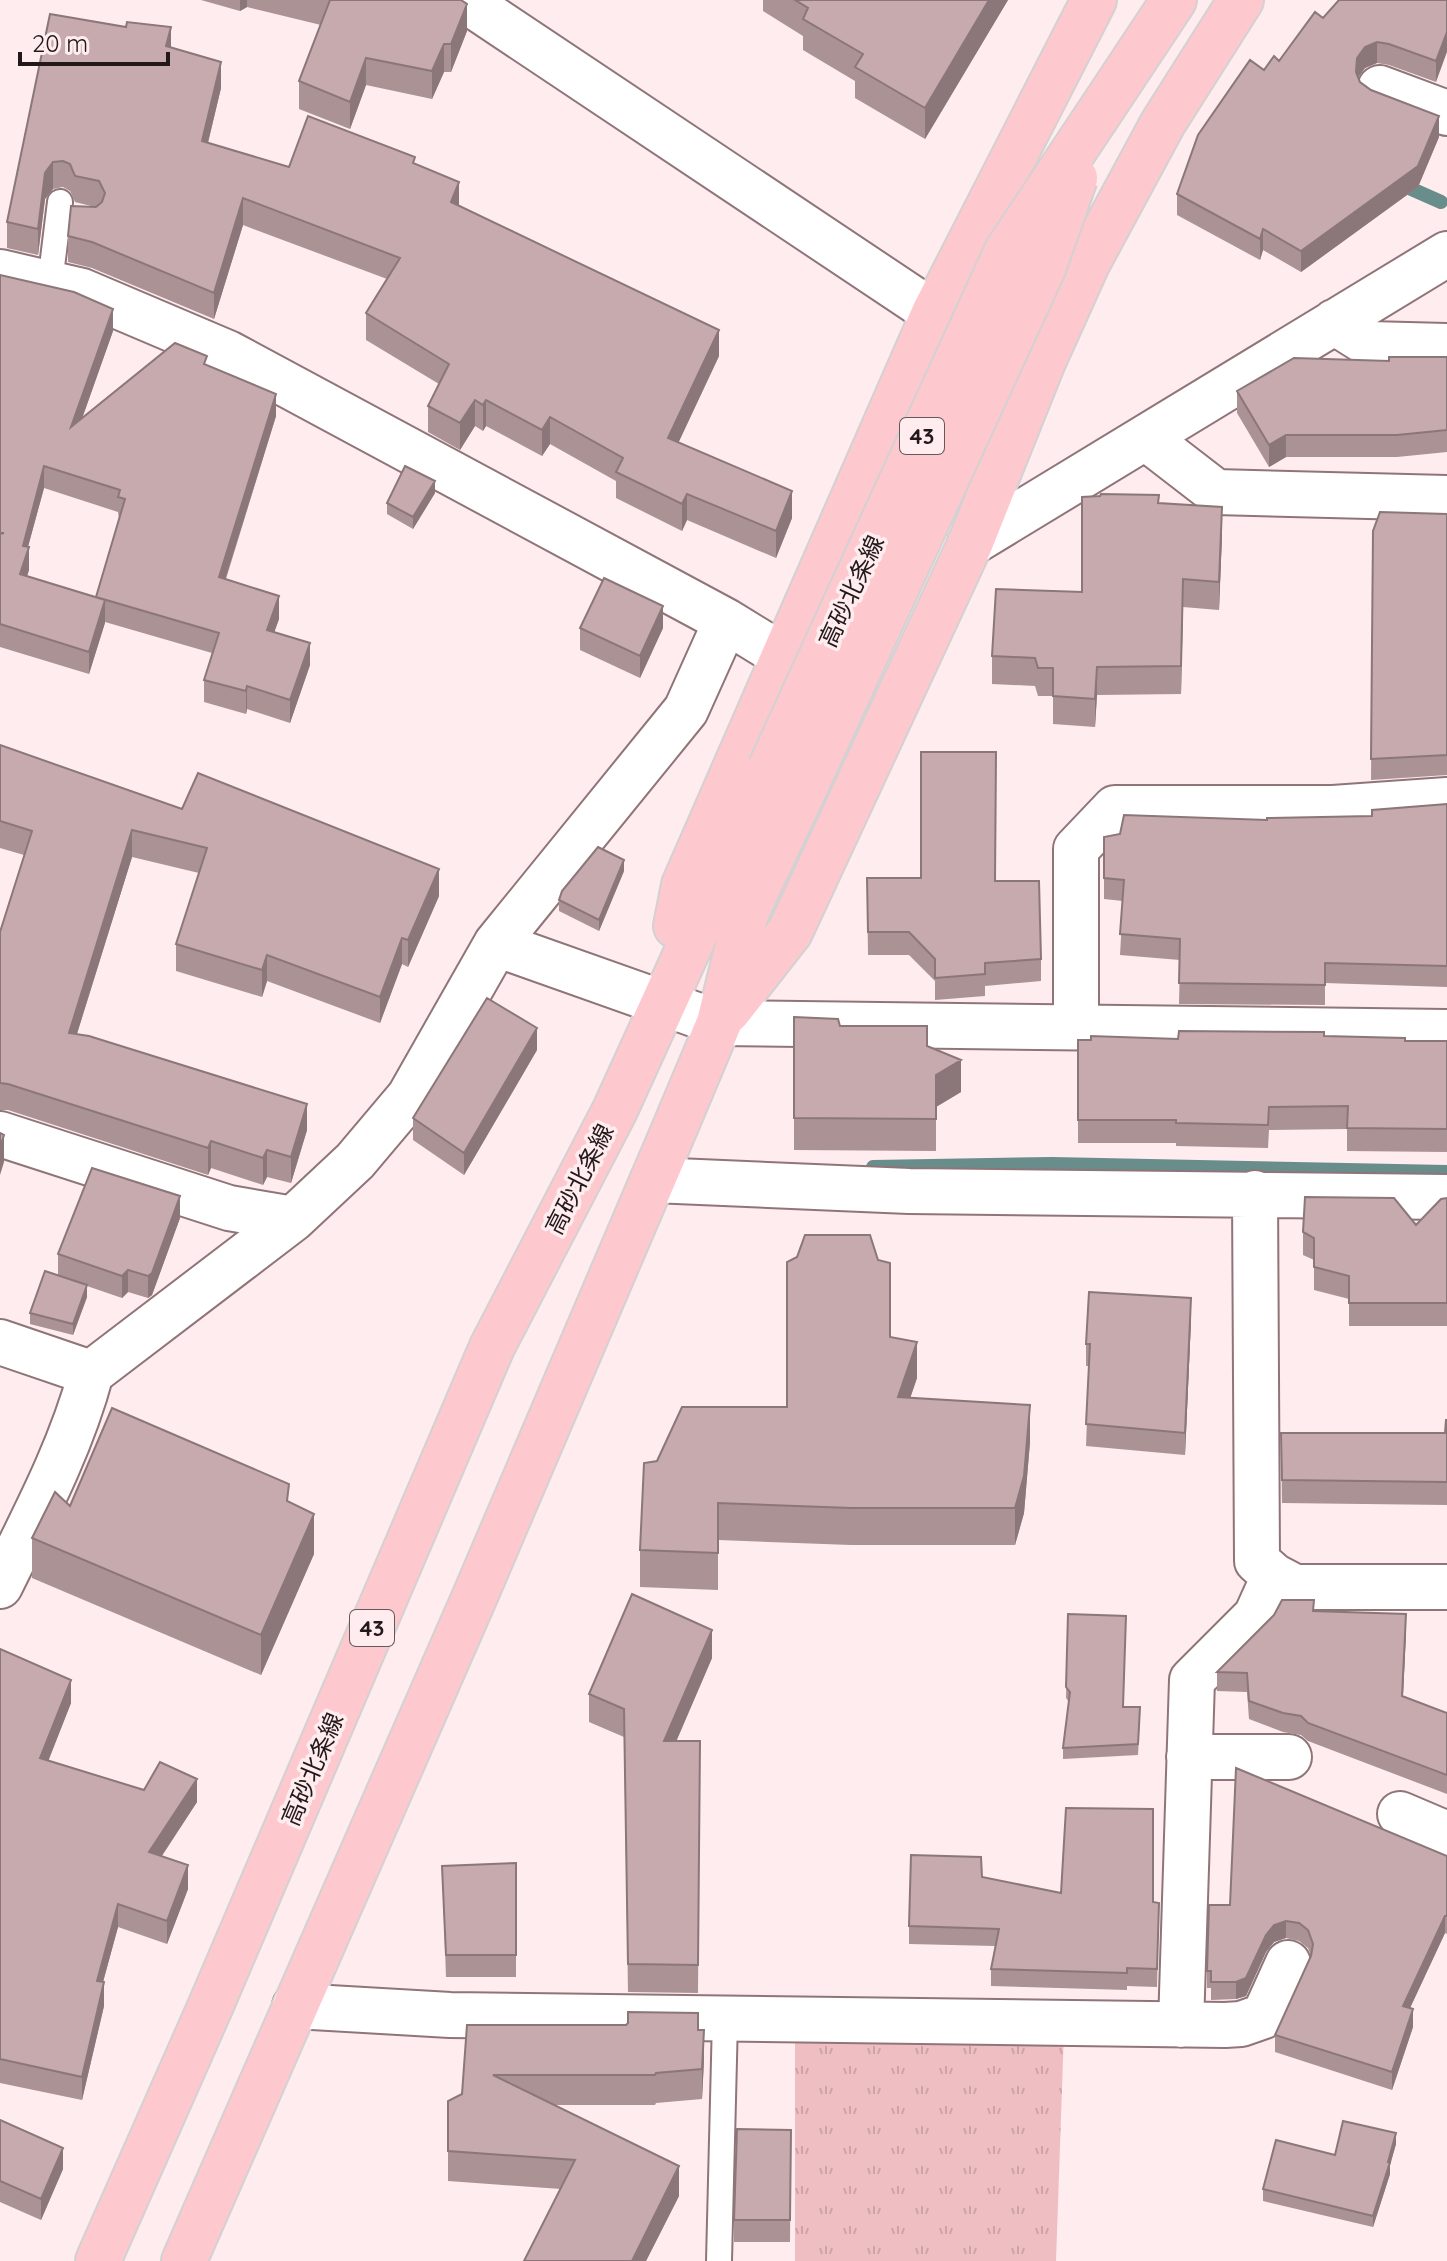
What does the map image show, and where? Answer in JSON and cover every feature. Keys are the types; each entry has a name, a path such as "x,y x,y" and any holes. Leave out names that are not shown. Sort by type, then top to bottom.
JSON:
{"main road":[{"path":"662,1004 684,885 934,313 1094,0"},
{"name":"高砂北条線","path":"98,2261 211,2005 492,1347 615,1110 662,1004 788,777 1044,266 1097,116 1174,0"},
{"path":"719,1023 790,932 970,544 1042,364 1088,262 1163,123 1241,0"},
{"name":"高砂北条線","path":"184,2261 719,1023 746,913 788,777"}],"street":[{"path":"465,0 934,313 1042,364"},
{"path":"1380,88 1447,113"},
{"path":"970,544 1447,254"},
{"path":"0,272 82,291 228,353 726,621 783,656"},
{"path":"1334,322 1369,344 1447,346"},
{"path":"1146,438 1216,492 1447,498"},
{"path":"0,1586 54,1474 82,1408 91,1373 293,1219 355,1161 409,1097 496,944 686,710 726,621"},
{"path":"1076,1027 1076,849 1115,808 1333,808 1447,800"},
{"path":"496,944 719,1023 1447,1032"},
{"path":"0,1134 229,1208 293,1219"},
{"path":"653,1180 909,1191 1447,1197"},
{"path":"1255,1193 1257,1561 1274,1576 1295,1587 1447,1587"},
{"path":"0,1342 91,1373"},
{"path":"1181,2025 1192,1680 1256,1616 1274,1576"},
{"path":"1189,1757 1289,1757"},
{"path":"1400,1814 1447,1834"},
{"path":"295,2006 450,2015 1241,2024 1264,2016 1288,1963"}],"lane":[{"path":"50,283 65,212"},
{"path":"719,2261 725,2019"}],"green space":[{"path":"795,2028 1064,2031 1056,2261 795,2261"}],"building":[{"path":"330,0 461,0 467,4 451,44 444,44 432,71 366,58 350,102 299,81"},
{"path":"795,0 989,0 925,108 855,67 863,54 803,19 808,8"},
{"path":"1339,0 1447,0 1447,32 1436,61 1377,42 1365,47 1357,58 1356,72 1360,82 1371,90 1439,116 1418,166 1301,251 1263,229 1260,239 1177,194 1198,135 1250,60 1264,70 1274,56 1279,61 1315,12 1323,18"},
{"path":"50,14 126,27 127,22 171,27 166,46 221,62 202,141 289,167 308,116 415,157 413,163 459,182 451,202 719,330 668,438 792,491 776,531 687,494 682,504 616,472 623,458 550,417 542,430 486,400 483,405 475,400 460,423 428,406 449,364 366,313 400,258 243,198 214,293 92,242 68,236 71,206 96,207 105,193 99,181 75,176 70,164 63,161 53,162 45,173 38,229 7,222"},
{"path":"0,275 74,292 113,309 71,427 175,343 207,356 204,364 276,394 219,577 279,596 267,630 310,643 290,700 247,686 246,691 204,680 219,633 96,597 125,499 118,497 120,490 44,466 23,546 29,547 20,574 105,600 89,652 0,624 0,534 4,533 0,533"},
{"path":"1389,357 1447,357 1447,430 1397,435 1286,435 1269,445 1237,391 1294,358 1389,361"},
{"path":"405,466 435,481 413,517 387,503"},
{"path":"1101,494 1159,495 1158,503 1222,507 1219,582 1183,579 1181,666 1097,667 1095,699 1053,696 1053,668 1038,668 1035,658 992,656 996,589 1082,592 1082,497"},
{"path":"1380,512 1447,514 1447,755 1371,759 1373,531"},
{"path":"604,578 663,606 640,656 580,628"},
{"path":"0,745 182,809 198,773 439,869 408,940 402,938 380,997 267,955 262,970 176,944 207,848 132,830 69,1033 89,1036 307,1104 291,1157 267,1150 263,1158 211,1141 208,1148 0,1083 0,932 32,831 0,821"},
{"path":"921,752 996,752 995,881 1039,881 1041,959 985,963 985,974 935,978 935,959 909,932 868,932 867,878 921,878"},
{"path":"1447,804 1447,966 1325,963 1325,985 1179,983 1180,939 1120,934 1124,880 1104,878 1104,837 1120,834 1124,815 1267,820 1372,816 1372,810"},
{"path":"598,847 624,860 599,920 559,900 562,891"},
{"path":"487,998 537,1028 464,1153 413,1118"},
{"path":"794,1017 838,1019 840,1026 927,1026 927,1046 961,1060 936,1075 936,1119 794,1118"},
{"path":"1179,1031 1324,1032 1324,1036 1447,1041 1447,1129 1347,1128 1348,1106 1269,1107 1268,1125 1176,1123 1176,1120 1078,1120 1078,1040 1091,1040 1091,1036 1178,1039"},
{"path":"92,1168 180,1196 152,1273 148,1276 128,1270 122,1276 58,1254"},
{"path":"1305,1197 1394,1198 1416,1225 1441,1199 1447,1198 1447,1303 1349,1303 1349,1276 1314,1267 1314,1238 1303,1232"},
{"path":"805,1235 870,1235 878,1260 890,1263 890,1337 917,1342 898,1397 1030,1405 1024,1476 1015,1508 851,1508 718,1503 718,1553 640,1550 644,1463 657,1461 682,1407 787,1407 787,1262 797,1257"},
{"path":"45,1271 87,1285 73,1324 30,1313"},
{"path":"1089,1292 1191,1298 1185,1433 1086,1424"},
{"path":"112,1408 289,1484 287,1501 314,1514 261,1635 32,1538 55,1492 70,1506"},
{"path":"1446,1420 1447,1482 1282,1480 1281,1433 1445,1433"},
{"path":"632,1594 712,1630 664,1741 700,1741 698,1965 628,1964 624,1709 589,1694"},
{"path":"1282,1600 1314,1600 1313,1611 1406,1614 1402,1696 1447,1713 1447,1775 1308,1723 1301,1716 1249,1701 1247,1673 1217,1672 1274,1615"},
{"path":"1068,1614 1126,1616 1123,1707 1140,1707 1138,1744 1063,1748 1070,1692 1066,1687"},
{"path":"0,1649 71,1680 40,1758 144,1790 160,1762 197,1779 149,1852 188,1865 167,1921 118,1904 97,1981 104,1982 82,2077 0,2059"},
{"path":"1236,1768 1447,1856 1447,1916 1403,2006 1413,2009 1392,2072 1275,2035 1311,1956 1313,1944 1308,1930 1299,1923 1286,1921 1274,1925 1266,1935 1246,1978 1236,1982 1211,1982 1211,1971 1207,1971 1209,1905 1230,1905"},
{"path":"1066,1808 1153,1809 1153,1902 1159,1903 1157,1969 1127,1968 1127,1973 991,1969 999,1929 909,1926 911,1855 981,1857 982,1877 1061,1893"},
{"path":"516,1863 516,1955 446,1955 442,1866"},
{"path":"628,2012 698,2013 698,2030 704,2030 702,2069 655,2075 493,2075 679,2166 632,2261 524,2261 575,2160 448,2151 448,2101 462,2094 467,2025 626,2025"},
{"path":"0,2120 63,2148 41,2199 0,2181"},
{"path":"1343,2121 1396,2133 1373,2216 1263,2189 1276,2140 1335,2155"},
{"path":"737,2129 791,2130 790,2220 734,2220"}],"waterway":[{"path":"1398,183 1441,202"},
{"path":"873,1167 1052,1164 1447,1172"}]}
